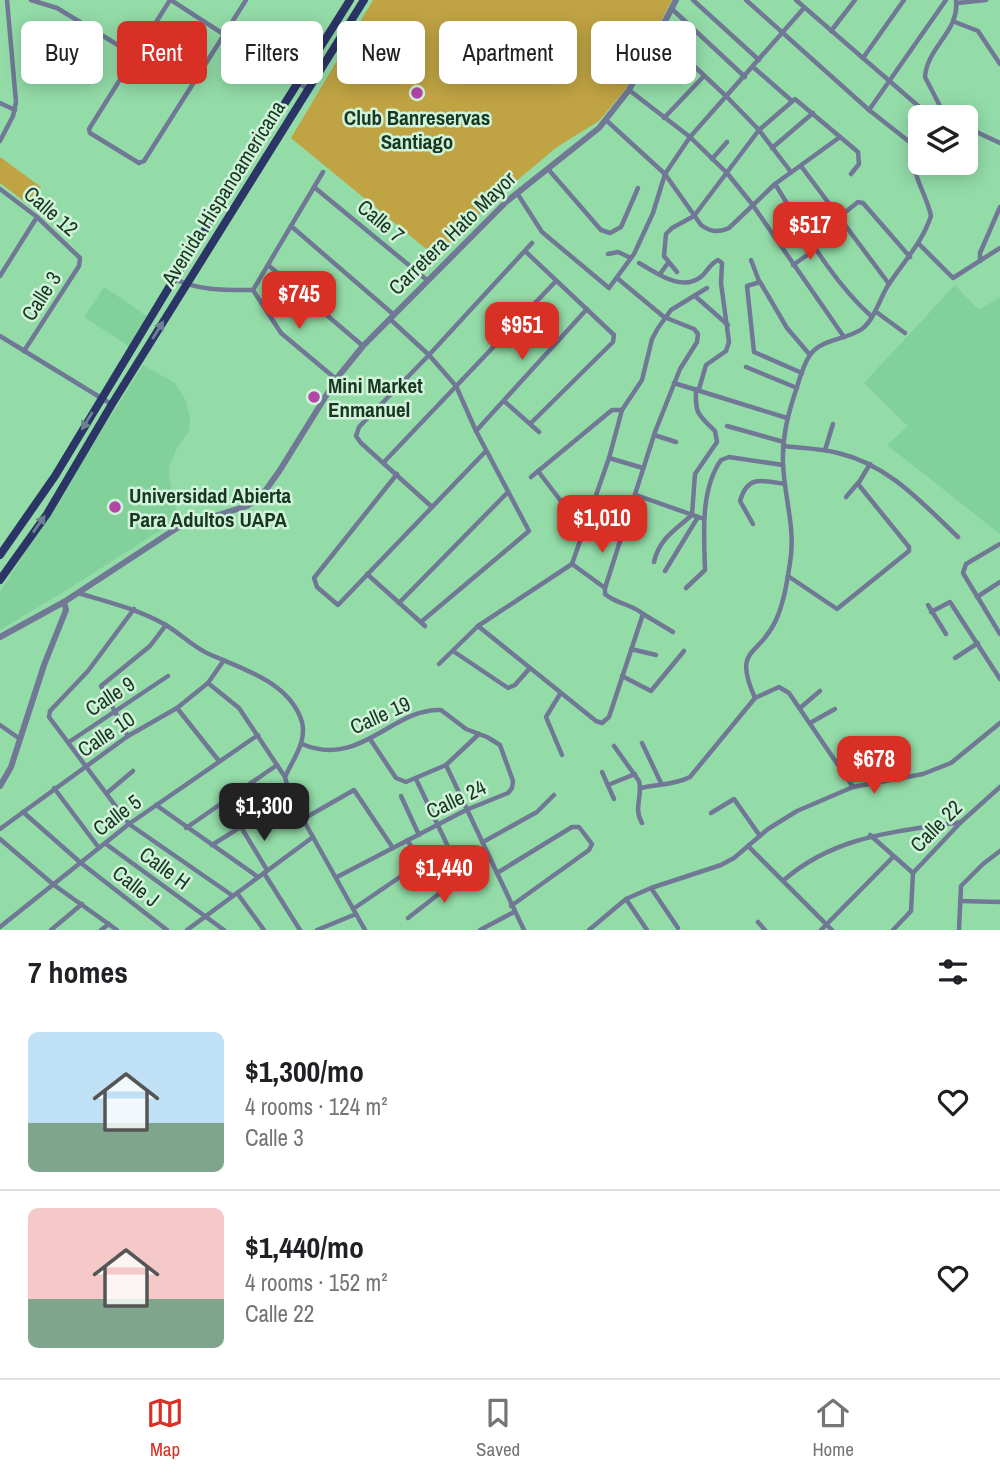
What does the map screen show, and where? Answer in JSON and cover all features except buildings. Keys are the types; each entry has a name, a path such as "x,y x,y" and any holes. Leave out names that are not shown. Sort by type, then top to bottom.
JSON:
{"main road":[{"name":"Avenida Hispanoamericana","path":"323,42 350,0"},
{"name":"Avenida Hispanoamericana","path":"0,580 47,514 111,404 364,0"},
{"name":"Avenida Hispanoamericana","path":"0,555 55,476 296,84"}],"street":[{"path":"0,141 15,110 7,0"},
{"path":"32,0 57,8 117,44"},
{"path":"158,21 171,0 221,32"},
{"path":"232,21 246,0"},
{"name":"Carretera Hato Mayor","path":"664,21 676,0"},
{"path":"693,0 759,60"},
{"path":"746,0 869,110 908,141"},
{"path":"796,0 919,105"},
{"path":"831,31 854,2 847,0"},
{"path":"863,58 904,0"},
{"path":"869,110 946,0"},
{"path":"939,105 925,77 925,69 955,22 957,2 986,0"},
{"path":"671,8 745,77"},
{"path":"517,193 542,232 607,288 631,258 653,213 665,174 690,137 804,8"},
{"path":"955,22 978,31 1000,64"},
{"path":"207,60 221,39"},
{"path":"753,67 858,152 859,164 851,174"},
{"path":"696,69 759,130 791,172"},
{"path":"664,118 704,76"},
{"path":"118,84 89,129 90,133 141,163 192,84"},
{"path":"300,84 309,89"},
{"name":"Carretera Hato Mayor","path":"0,637 64,602 177,528 247,506 263,494 336,379 363,346 517,193 599,128 632,84"},
{"path":"629,90 690,137 727,173 752,204 845,337"},
{"path":"677,272 668,263 663,245 666,234 694,216 759,130 794,100"},
{"path":"0,103 15,110"},
{"path":"772,148 813,113"},
{"path":"606,119 665,174 694,216 709,231 729,228 775,184 841,137"},
{"path":"978,132 1000,142"},
{"path":"712,159 727,142"},
{"path":"801,166 889,284"},
{"path":"548,169 601,230 610,233 621,227 638,188"},
{"path":"253,290 323,172"},
{"path":"755,698 745,666 754,649 775,622 788,576 792,528 783,465 787,418 810,355 821,346 861,330 872,316 889,284 919,244 931,216 916,175"},
{"path":"775,184 814,246 854,301 872,316"},
{"name":"Calle 7","path":"314,187 427,280"},
{"name":"Calle 12","path":"0,188 37,217 80,258"},
{"path":"793,265 858,202 863,203 910,257"},
{"path":"980,261 980,253 1000,207"},
{"path":"0,276 37,217"},
{"path":"290,226 391,316 456,386 475,431 529,531 423,624 367,574"},
{"path":"432,507 360,443 356,436 359,427 532,243"},
{"path":"919,244 953,278 1000,248"},
{"path":"525,251 614,335 613,342 531,423"},
{"path":"608,254 618,252 631,258"},
{"name":"Calle 3","path":"24,351 79,266 80,258"},
{"path":"639,263 682,283 703,275 710,265 718,260 722,263 721,283 729,326 726,351 706,365 697,389 696,410 718,438 715,447 695,474 692,515 662,541 654,562"},
{"path":"751,260 787,328 810,355"},
{"path":"660,274 668,263"},
{"path":"268,265 363,346"},
{"path":"617,278 664,317 694,329 698,334 674,383 654,435 605,588 605,594 609,598 634,607 673,632"},
{"path":"174,279 186,285 219,290 253,290"},
{"path":"384,462 556,281"},
{"path":"760,281 746,287 753,350 802,373"},
{"path":"439,664 478,626 572,564 609,458 622,410 642,380 652,339 664,317 708,288"},
{"path":"253,290 281,332 336,379"},
{"path":"695,296 729,326"},
{"path":"475,431 587,309"},
{"path":"875,310 905,333"},
{"path":"0,336 111,404"},
{"path":"746,367 797,388"},
{"path":"674,383 787,418"},
{"path":"504,401 539,432"},
{"path":"531,477 612,411 622,410"},
{"path":"825,450 833,424"},
{"path":"727,426 783,444 825,450 870,464 901,483 958,537"},
{"path":"654,435 676,442"},
{"path":"397,474 314,579 317,587 338,605 486,450"},
{"path":"666,571 701,518 716,467 721,460 729,457 783,465"},
{"path":"609,458 643,468"},
{"path":"846,497 870,464"},
{"path":"538,471 570,513 587,519"},
{"path":"752,524 740,501 746,487 757,481 785,484"},
{"path":"788,576 838,609 909,551 909,547 858,483"},
{"path":"399,603 508,492"},
{"path":"635,495 701,518"},
{"path":"686,588 705,570 701,518"},
{"path":"1000,544 964,568 963,573 1000,634"},
{"path":"572,564 605,588"},
{"path":"977,597 1000,582"},
{"path":"77,592 134,610 166,625 207,653 262,677 285,697 301,720 304,736 285,777"},
{"path":"0,786 11,766 44,665 66,610 64,602"},
{"path":"931,612 950,602 1000,679"},
{"path":"928,605 946,634"},
{"path":"134,610 95,663 48,714 129,824 235,895 264,930"},
{"path":"478,626 528,669 596,721 604,722 610,714 643,614"},
{"path":"128,736 101,688 102,684 131,664 150,646 166,625"},
{"path":"955,659 978,643"},
{"path":"631,649 656,655"},
{"path":"453,650 508,688 515,685 528,669"},
{"path":"622,676 651,691 684,651"},
{"name":"Calle 10","path":"0,829 128,736 177,708 208,683 224,660"},
{"name":"Calle 9","path":"69,742 168,676"},
{"path":"208,683 239,708 285,777 290,796 305,818 365,930"},
{"path":"641,788 661,783 680,783 691,777 755,698 774,688 783,688 789,692 853,788"},
{"path":"800,708 820,691"},
{"path":"561,694 546,717 562,755"},
{"path":"177,708 219,761"},
{"name":"Calle 19","path":"302,744 311,748 336,751 370,738 415,715 437,709 466,729 500,745 513,782 512,788"},
{"path":"810,723 835,709"},
{"path":"589,930 625,899 721,865 797,811 853,788 951,764 1000,723"},
{"path":"0,725 20,740"},
{"path":"370,738 397,778 406,782 446,765 480,734"},
{"name":"Calle 5","path":"0,927 129,824 258,735"},
{"path":"642,743 661,783"},
{"path":"614,746 635,774 641,788 637,815 642,823"},
{"path":"186,828 277,765"},
{"path":"446,765 524,930"},
{"path":"106,793 133,771"},
{"path":"602,772 614,799"},
{"path":"608,785 635,774"},
{"path":"408,918 461,874 416,779"},
{"name":"Calle 22","path":"893,930 911,911 913,873 961,822 1000,787"},
{"path":"54,788 99,848"},
{"name":"Calle 24","path":"337,877 467,810 508,793 512,788"},
{"path":"305,818 354,790 393,848"},
{"path":"483,842 537,812 554,794"},
{"path":"212,845 290,796"},
{"path":"401,796 419,835"},
{"path":"711,813 734,799 760,836"},
{"path":"156,805 258,877"},
{"name":"Calle J","path":"23,812 81,863 167,930"},
{"path":"783,880 818,856 870,835 961,822"},
{"path":"241,827 300,930"},
{"path":"497,873 572,827 579,827 591,841 589,850 511,905"},
{"path":"870,835 913,873"},
{"path":"187,930 313,837"},
{"path":"0,839 54,885 117,930"},
{"path":"407,840 441,891"},
{"path":"0,849 5,844"},
{"name":"Calle H","path":"106,844 224,930"},
{"path":"748,846 832,930"},
{"path":"959,930 961,886 1000,851"},
{"path":"821,930 892,857"},
{"path":"317,930 355,912 422,862"},
{"path":"651,888 678,928"},
{"path":"625,899 647,930"},
{"path":"960,901 1000,902"},
{"path":"51,930 82,904"},
{"path":"480,930 514,912"},
{"path":"758,922 765,930"},
{"path":"100,930 108,924"}],"shaded area":[{"name":"Club Banreservas Santiago","path":"373,0 672,0 661,21 591,21 591,84 628,84 625,90 599,121 557,147 496,198 436,257 291,138 337,61 337,84 425,84 425,21 361,21"},
{"path":"0,157 41,187 29,205 0,183"},
{"path":"955,285 979,310 1000,297 1000,534 887,445 908,426 864,383"},
{"path":"104,287 150,318 132,348 84,317"},
{"name":"Universidad Abierta Para Adultos UAPA","path":"143,365 175,383 186,401 190,419 189,431 178,446 169,467 179,522 154,534 0,630 0,592"}],"place":[{"name":"Club Banreservas Santiago","path":"417,93"},
{"name":"Mini Market Enmanuel","path":"314,397"},
{"name":"Universidad Abierta Para Adultos UAPA","path":"115,507"}]}
